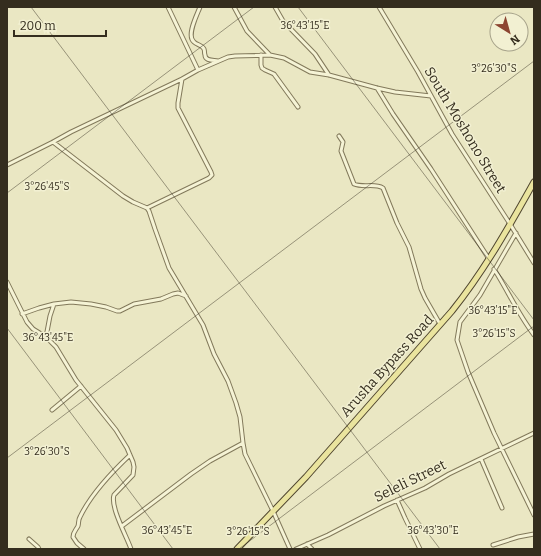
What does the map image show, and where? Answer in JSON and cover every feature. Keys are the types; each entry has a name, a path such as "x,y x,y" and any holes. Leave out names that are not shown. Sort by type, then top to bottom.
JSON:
{"main road":[{"name":"Arusha Bypass Road","path":"237,549 306,477 463,298 489,259 534,182"}],"street":[{"path":"168,7 198,70"},
{"path":"200,7 191,32 191,39 203,47 206,58 219,61"},
{"path":"234,7 247,31 270,55"},
{"path":"275,7 283,21 315,54 328,75"},
{"name":"South Moshono Street","path":"379,7 418,72 452,134 534,263"},
{"path":"7,164 198,70 225,58 234,56 270,55 284,58 310,72 328,75 377,88 431,96"},
{"path":"261,56 262,68 274,74 298,107"},
{"path":"147,208 209,178 212,175 178,108 182,79"},
{"path":"377,88 489,259"},
{"path":"339,136 343,142 341,151 354,184 362,186 378,186 383,188 397,223 409,247 424,298 440,324"},
{"path":"54,142 124,196 147,208 151,215 169,268 203,325 214,354 228,380 240,417 243,444 246,454 290,549"},
{"path":"516,233 480,295 460,322 457,343 494,432 534,515"},
{"path":"494,269 522,318 534,335"},
{"path":"7,282 8,287 27,322 33,329 46,337 60,352 67,367 116,430 127,448 134,467 133,475 114,495 113,499 115,511 132,549"},
{"path":"22,314 54,304 71,302 81,302 119,311 134,304 161,299 173,294 178,293 186,296"},
{"path":"46,337 54,304"},
{"path":"52,410 81,386"},
{"name":"Seleli Street","path":"296,549 425,488 449,474 534,433"},
{"path":"122,526 210,461 243,444"},
{"path":"83,549 73,537 73,533 78,525 79,518 103,484 130,455"},
{"path":"481,458 502,508"},
{"path":"397,500 404,518 420,549"},
{"path":"493,545 534,534"},
{"path":"29,539 39,549"},
{"path":"307,544 312,549"}]}
